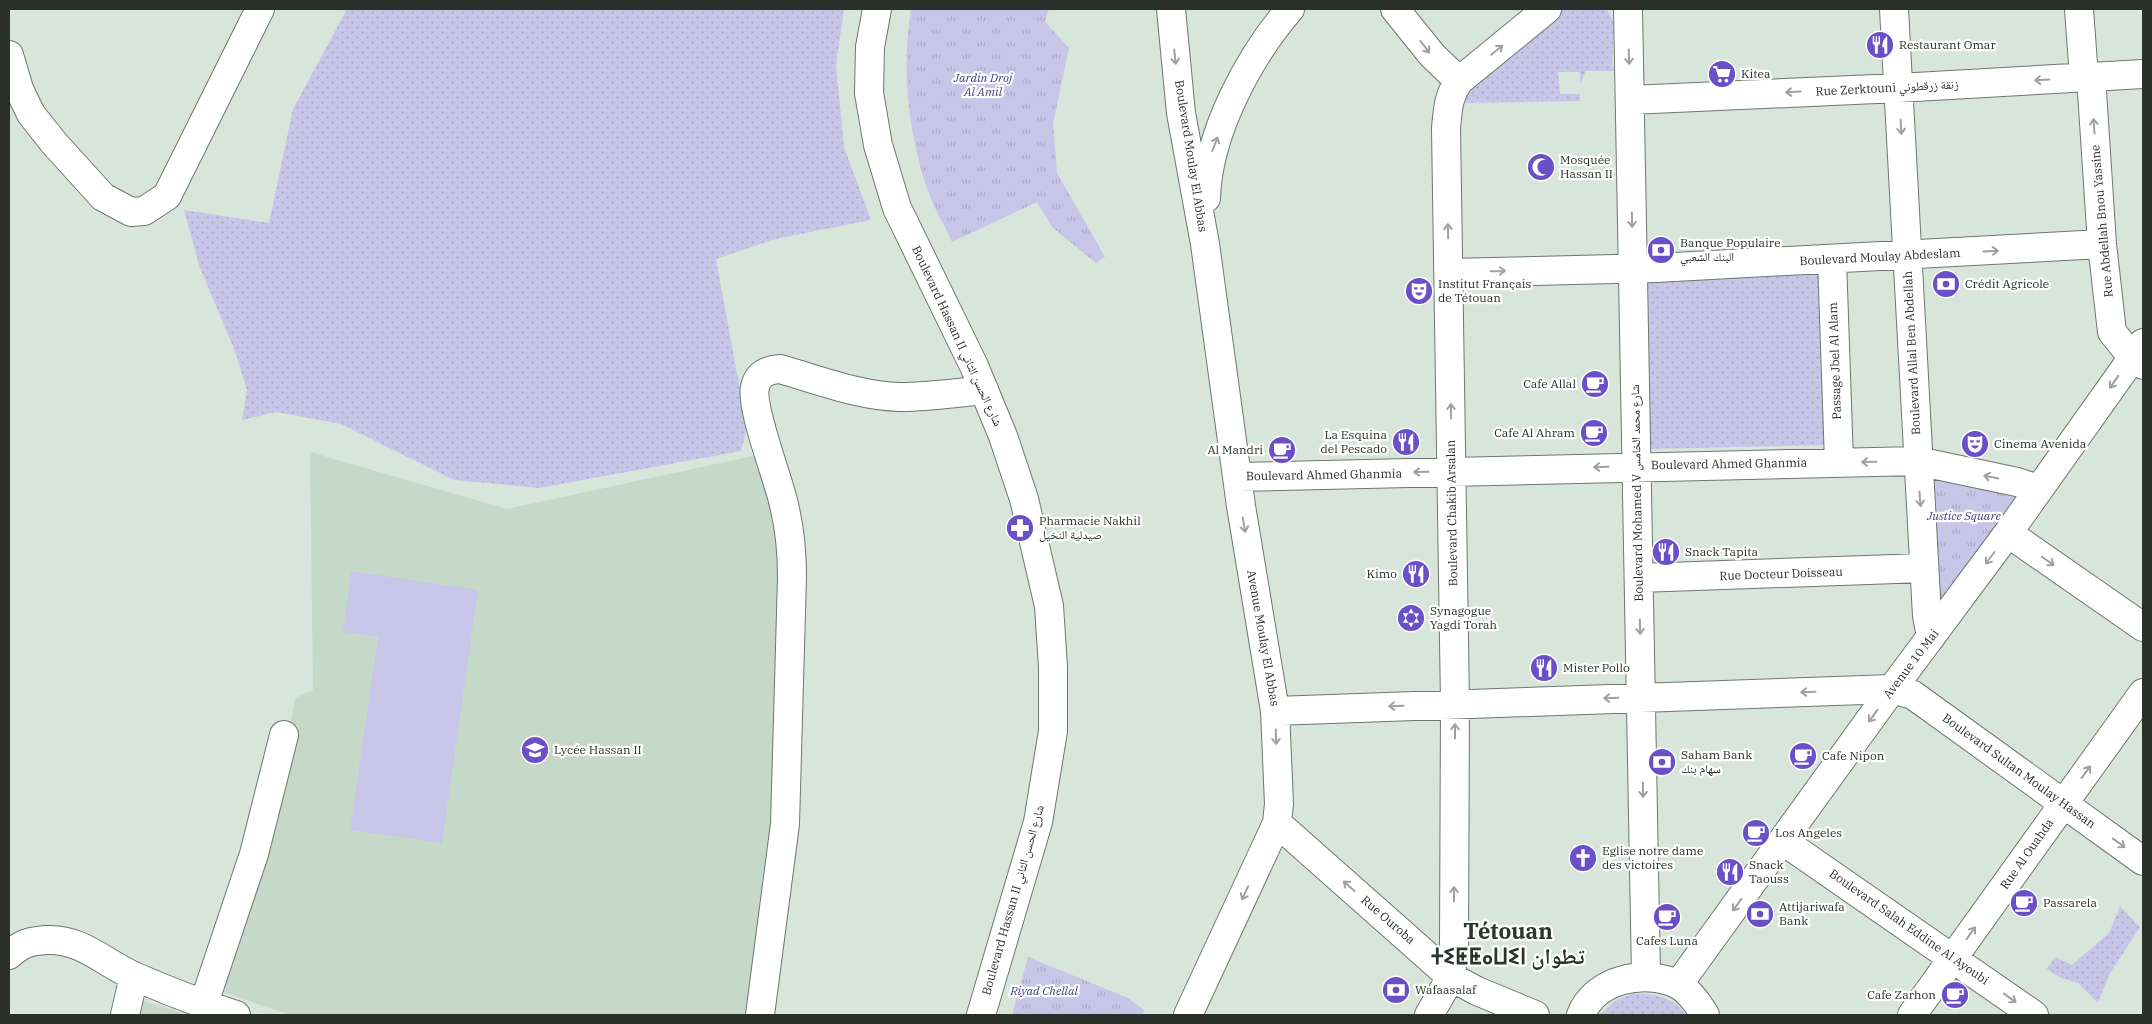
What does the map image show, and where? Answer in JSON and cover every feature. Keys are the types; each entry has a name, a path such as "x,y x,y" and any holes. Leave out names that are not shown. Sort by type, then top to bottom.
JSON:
{"street":[{"path":"11,70 31,114 54,143 103,197 131,212 144,211 167,196 260,9"},
{"name":"Boulevard Hassan II شارع الحسن الثاني","path":"877,9 870,47 869,93 878,145 897,208 984,390 1003,436 1024,499 1047,597 1053,667 1053,731 1038,822 981,1015"},
{"name":"Boulevard Moulay El Abbas","path":"1171,9 1181,113 1206,244"},
{"path":"1206,244 1207,186 1210,157 1238,86 1261,48 1290,9"},
{"path":"1395,9 1432,55 1459,81 1547,9"},
{"name":"Boulevard Mohamed V شارع محمد الخامس","path":"1628,9 1646,976"},
{"name":"Boulevard Allal Ben Abdellah","path":"1894,9 1917,461 1927,616 1931,637"},
{"name":"Rue Abdellah Bnou Yassine","path":"2079,9 2088,78 2102,244 2112,332 2140,355"},
{"name":"Rue Zerktouni زنقة زرقطوني","path":"1630,100 1898,88 2143,74"},
{"name":"Boulevard Chakib Arsalan","path":"1451,977 1454,946 1455,704 1446,128 1448,102 1452,90 1459,81"},
{"name":"Avenue Moulay El Abbas","path":"1188,1015 1277,823 1279,804 1275,711 1237,477 1206,244"},
{"name":"Boulevard Moulay Abdeslam","path":"1449,273 1832,260 2102,244"},
{"name":"Passage Jbel Al Alam","path":"1832,260 1839,462"},
{"name":"Avenue 10 Mai","path":"1678,985 1784,841 1892,689 2008,533 2038,489 2140,355"},
{"path":"760,1015 785,824 792,542 784,504 755,407 755,388 762,374 770,370 780,369 867,393 899,397 984,390"},
{"name":"Boulevard Ahmed Ghanmia","path":"1237,477 1637,466 1917,461 2017,482 2038,489"},
{"path":"2008,533 2143,627"},
{"name":"Rue Docteur Doisseau","path":"1638,578 1924,568"},
{"name":"Boulevard Sultan Moulay Hassan","path":"1275,711 1892,689 1914,694 2143,861"},
{"name":"Rue Al Ouahda","path":"1912,1015 2143,693"},
{"path":"204,1004 254,854 284,735"},
{"name":"Rue Ouroba","path":"1277,823 1451,977 1477,991 1535,1015"},
{"name":"Boulevard Salah Eddine Al Ayoubi","path":"1784,841 2034,1015"},
{"path":"9,955 20,945 40,940 60,939 82,946 134,976 236,1015"},
{"path":"125,1015 134,976"},
{"path":"1581,1015 1596,995 1614,983 1628,978 1646,976 1678,985 1700,1006 1705,1015"},
{"path":"1429,1015 1451,977"}],"shaded area":[{"name":"Lycée Hassan II","path":"310,452 507,509 762,454 786,541 784,802 754,1015 290,1015 214,989 273,823 295,698 313,690"},
{"path":"138,999 187,1015 134,1015"}],"green space":[{"path":"347,9 844,9 836,65 844,147 871,220 775,239 716,259 747,428 741,451 539,488 454,480 341,424 276,412 242,420 247,390 235,351 200,268 184,210 269,223 293,109"},
{"name":"Jardin Droj Al Amil","path":"911,9 1049,9 1045,22 1069,48 1053,124 1057,173 1105,257 1096,263 1052,227 1037,202 952,242 929,194 911,126 908,102 907,55"},
{"path":"1562,9 1607,9 1614,23 1612,66 1616,71 1586,71 1580,84 1580,72 1558,72 1560,94 1580,94 1580,101 1463,103 1460,87"},
{"path":"1825,267 1830,445 1648,449 1642,275"},
{"name":"Justice Square","path":"1928,472 2020,494 1937,618"},
{"path":"351,571 478,590 442,843 350,830 378,637 343,632"},
{"path":"2120,906 2140,927 2109,975 2098,1003 2078,983 2061,978 2047,969 2055,957 2072,965 2109,933"},
{"name":"Riyad Chellal","path":"1028,957 1128,998 1144,1010 1142,1015 1012,1015"},
{"path":"1632,994 1648,994 1662,997 1675,1004 1686,1015 1600,1015 1615,1001"}],"place":[{"name":"Restaurant Omar","path":"1880,45"},
{"name":"Kitea","path":"1722,74"},
{"name":"Mosquée Hassan II","path":"1541,167"},
{"name":"Banque Populaire البنك الشعبي","path":"1661,250"},
{"name":"Crédit Agricole","path":"1946,284"},
{"name":"Institut Français de Tétouan","path":"1419,291"},
{"name":"Cafe Allal","path":"1595,384"},
{"name":"Cafe Al Ahram","path":"1594,433"},
{"name":"La Esquina del Pescado","path":"1406,442"},
{"name":"Cinema Avenida","path":"1975,444"},
{"name":"Al Mandri","path":"1282,450"},
{"name":"Pharmacie Nakhil صيدلية النخيل","path":"1020,528"},
{"name":"Snack Tapita","path":"1666,552"},
{"name":"Kimo","path":"1416,574"},
{"name":"Synagogue Yagdi Torah","path":"1411,618"},
{"name":"Mister Pollo","path":"1544,668"},
{"name":"Lycée Hassan II","path":"535,750"},
{"name":"Cafe Nipon","path":"1803,756"},
{"name":"Saham Bank سهام بنك","path":"1662,762"},
{"name":"Los Angeles","path":"1756,833"},
{"name":"Eglise notre dame des victoires","path":"1583,858"},
{"name":"Snack Taouss","path":"1730,872"},
{"name":"Passarela","path":"2024,903"},
{"name":"Attijariwafa Bank","path":"1760,914"},
{"name":"Cafes Luna","path":"1667,917"},
{"name":"Wafaasalaf","path":"1396,990"},
{"name":"Cafe Zarhon","path":"1955,995"}],"district":[{"name":"Tétouan ⵜⵉⵟⵟⴰⵡⵉⵏ تطوان","path":"1508,944"}]}
